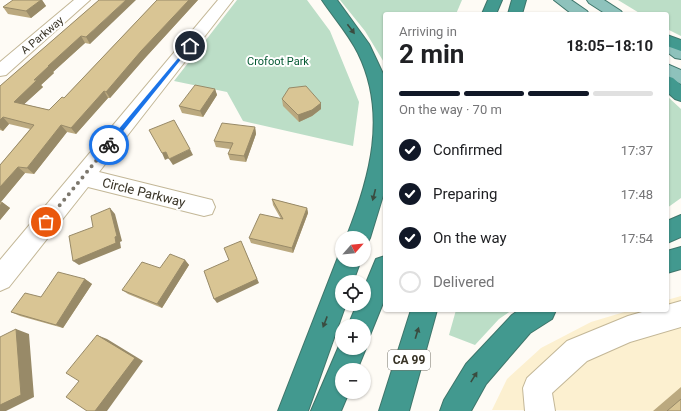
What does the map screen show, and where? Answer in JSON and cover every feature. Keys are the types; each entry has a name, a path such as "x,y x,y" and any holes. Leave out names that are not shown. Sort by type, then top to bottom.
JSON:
{"highway":[{"path":"329,0 355,34 370,61 377,80 383,108"},
{"path":"490,12 495,0"},
{"path":"516,12 519,0"},
{"path":"669,41 681,46"},
{"path":"669,84 681,95"},
{"path":"361,231 372,201 382,164 383,150"},
{"path":"669,232 681,225"},
{"path":"669,261 681,258"},
{"path":"293,411 347,267"},
{"path":"364,319 383,272"},
{"name":"CA 99","path":"394,411 423,312"},
{"path":"456,411 476,374 520,324 540,312"},
{"path":"326,411 335,388"}],"main road":[{"path":"594,0 613,12"},
{"path":"564,2 579,12"},
{"path":"669,47 681,54"},
{"path":"669,70 681,78"}],"street":[{"name":"A Parkway","path":"0,71 84,0"},
{"name":"Circle Parkway","path":"0,279 226,0"},
{"name":"Circle Parkway","path":"83,177 204,207"},
{"path":"540,411 537,388 577,351 628,329 681,314"}],"shaded area":[{"path":"681,296 681,411 492,410 507,379 541,348 591,322 624,312 669,312 669,299"}],"green space":[{"name":"Crofoot Park","path":"237,0 307,0 330,31 359,102 353,146 243,121 227,92 174,81"},
{"path":"340,0 462,0 457,12 383,12 383,61 365,31"},
{"path":"618,0 681,0 681,36 669,30 669,12 638,12"},
{"path":"669,98 681,109 681,198 669,207"},
{"path":"455,312 509,312 499,319 475,345 449,335"}],"building":[{"path":"13,0 41,0 26,11 3,7"},
{"path":"99,0 126,0 86,37 81,36 48,66 34,80 37,80 14,102 49,110 62,97 64,98 157,0 189,0 141,51 106,92 104,91 71,128 61,125 27,168 18,167 0,187 0,165 34,125 3,117 0,120 0,86"},
{"path":"195,85 215,89 200,111 179,106"},
{"path":"306,86 321,103 312,110 298,115 282,99 289,88"},
{"path":"174,120 190,149 169,159 166,152 162,153 149,130"},
{"path":"222,123 255,127 244,156 228,154 233,143 214,141"},
{"path":"272,199 307,208 292,248 249,238 260,214 283,219"},
{"path":"110,208 117,236 115,237 116,243 73,261 69,236 93,227 91,216"},
{"path":"241,241 257,279 214,299 204,271 229,260 224,248"},
{"path":"170,254 185,260 157,304 122,290 142,262 160,268"},
{"path":"58,272 85,279 56,325 11,312 25,293 41,297"},
{"path":"16,329 21,395 0,405 0,337"},
{"path":"97,335 135,358 95,411 87,411 66,397 79,381 66,373"},
{"path":"681,399 681,411 667,411"}],"way so far":[{"path":"46,222 109,145"}],"route":[{"path":"109,145 190,46"}]}
